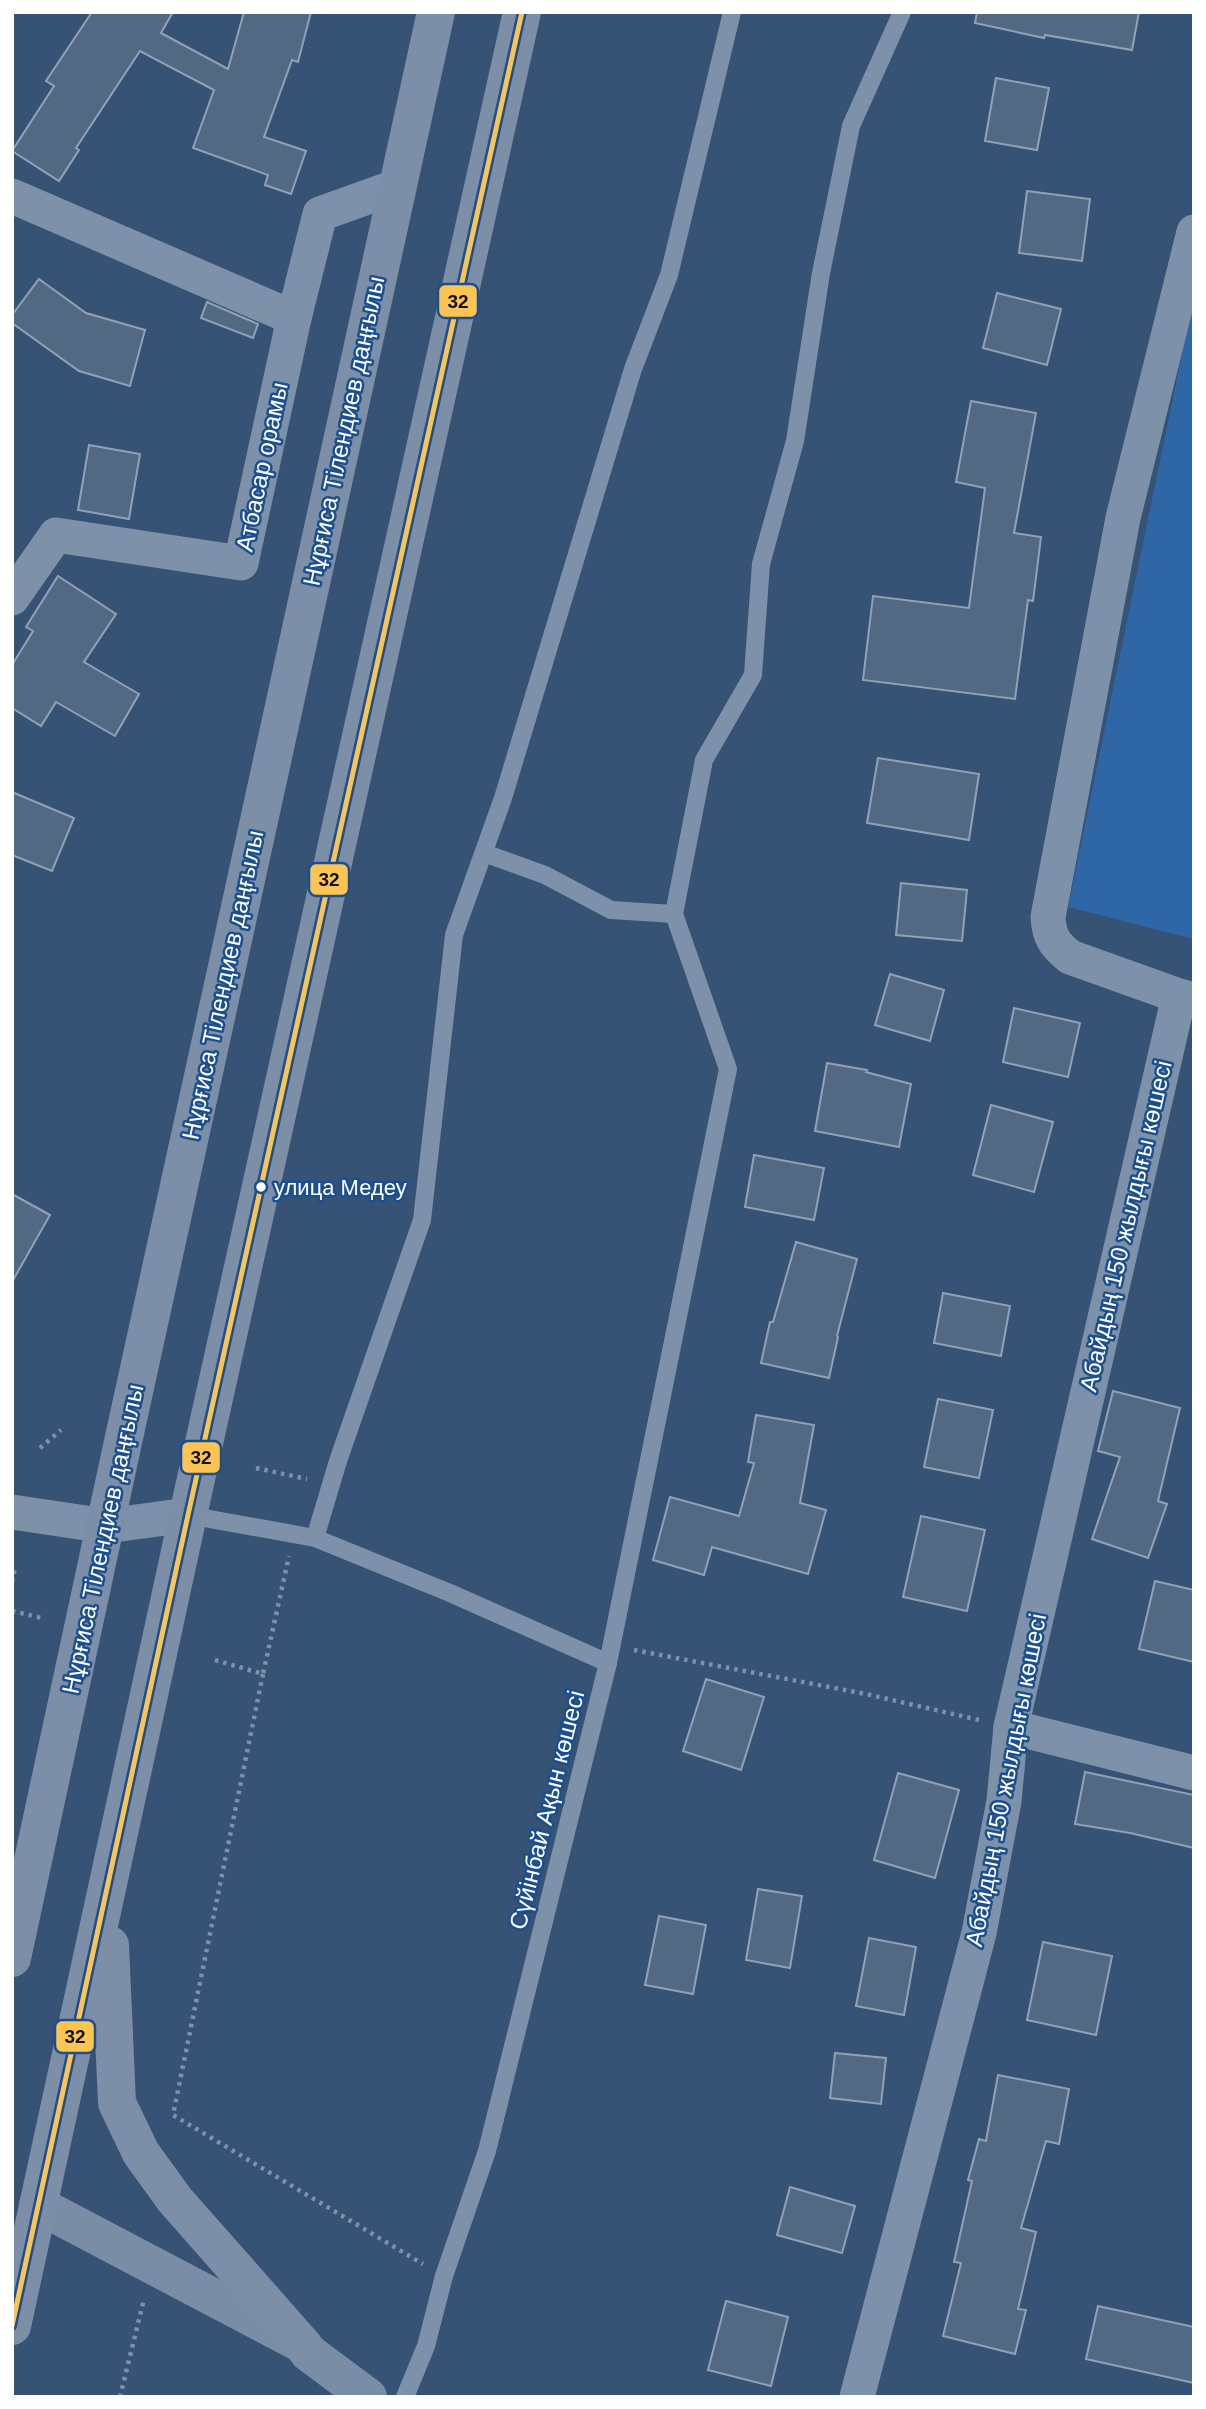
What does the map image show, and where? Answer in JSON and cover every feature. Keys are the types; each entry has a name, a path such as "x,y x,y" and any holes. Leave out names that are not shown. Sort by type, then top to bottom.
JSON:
{"main road":[{"name":"Нұрғиса Тілендиев даңғылы","path":"12,1958 436,12"},
{"path":"12,2326 188,1514 522,12"},
{"path":"108,1888 117,2103 141,2153 175,2200 302,2344"}],"street":[{"name":"Атбасар орамы","path":"12,598 57,535 242,562 294,318 320,214 398,186"},
{"path":"12,196 294,318"},
{"path":"1186,998 1070,957 1056,946 1049,932 1048,917 1124,517 1194,232"},
{"name":"Абайдың 150 жылдығы көшесі","path":"857,2397 979,1933 1004,1801 1011,1727 1186,998"},
{"path":"12,1512 106,1526 188,1514"},
{"path":"1011,1727 1194,1773"},
{"path":"38,2205 302,2344 309,2353 368,2397"}],"lane":[{"path":"315,1538 338,1461 422,1220 454,935 507,785 633,369 668,275 732,12"},
{"path":"610,1654 728,1069 674,914 704,760 753,675 761,565 796,441 821,273 851,126 902,12"},
{"path":"484,853 545,875 611,910 674,914"},
{"name":"Сүйінбай Ақын көшесі","path":"188,1514 315,1538 610,1654 487,2151 444,2276 426,2346 405,2397"}],"path":[{"path":"40,1448 61,1430"},
{"path":"256,1468 307,1479"},
{"path":"294,1534 173,2115 444,2276"},
{"path":"12,1582 15,1569"},
{"path":"12,1612 42,1618"},
{"path":"610,1654 866,1694 1011,1727"},
{"path":"215,1660 263,1674"},
{"path":"120,2397 152,2265"}],"shaded area":[{"path":"1194,296 1194,939 1068,907"}],"building":[{"path":"92,12 173,12 161,33 228,69 244,12 311,12 298,62 292,60 264,137 306,151 291,194 265,185 268,175 193,148 214,90 140,51 76,148 79,150 59,181 12,151 54,86 46,81"},
{"path":"977,12 1139,12 1132,50 1045,35 1044,38 975,23"},
{"path":"996,78 1049,88 1037,150 985,141"},
{"path":"1027,191 1090,199 1082,261 1019,253"},
{"path":"39,279 86,313 145,330 130,386 79,371 12,323 12,315"},
{"path":"997,293 1061,309 1047,365 983,348"},
{"path":"207,302 258,324 253,338 201,318"},
{"path":"971,401 1036,413 1014,533 1041,537 1033,601 1028,600 1015,699 863,680 873,596 969,608 985,488 956,482"},
{"path":"89,445 140,454 129,519 78,510"},
{"path":"58,576 116,614 84,662 139,694 115,736 56,702 41,726 12,708 12,665 33,631 26,627"},
{"path":"878,758 979,774 969,840 867,823"},
{"path":"12,792 74,818 52,871 12,855"},
{"path":"901,883 967,890 962,941 896,935"},
{"path":"890,974 944,990 930,1041 875,1025"},
{"path":"1014,1008 1080,1023 1068,1077 1003,1062"},
{"path":"827,1063 867,1070 866,1072 911,1084 899,1147 815,1131"},
{"path":"991,1105 1053,1122 1034,1192 973,1175"},
{"path":"754,1155 824,1168 814,1220 745,1207"},
{"path":"12,1194 50,1215 12,1282"},
{"path":"796,1242 857,1259 829,1378 761,1363 770,1322 773,1322"},
{"path":"943,1293 1010,1306 1001,1356 934,1343"},
{"path":"1113,1391 1180,1408 1158,1501 1167,1504 1148,1558 1092,1539 1120,1457 1098,1451"},
{"path":"938,1399 993,1410 979,1478 924,1467"},
{"path":"756,1415 814,1425 800,1503 826,1510 808,1574 712,1547 704,1575 653,1560 670,1497 739,1516 754,1463 748,1462"},
{"path":"921,1516 985,1530 967,1611 903,1597"},
{"path":"1155,1581 1194,1590 1194,1662 1139,1649"},
{"path":"706,1679 764,1697 741,1770 683,1751"},
{"path":"1085,1772 1194,1795 1194,1848 1075,1824"},
{"path":"898,1773 959,1790 935,1878 874,1860"},
{"path":"758,1889 802,1896 790,1968 746,1960"},
{"path":"659,1916 706,1925 693,1994 645,1985"},
{"path":"869,1938 916,1947 904,2015 856,2006"},
{"path":"1043,1942 1112,1956 1096,2035 1027,2020"},
{"path":"835,2053 886,2058 881,2104 830,2098"},
{"path":"998,2075 1069,2089 1059,2144 1046,2141 1021,2228 1036,2232 1018,2309 1026,2310 1015,2354 943,2336 961,2263 954,2262 972,2181 968,2180 979,2139 986,2141"},
{"path":"790,2187 855,2206 842,2253 777,2235"},
{"path":"726,2301 788,2317 771,2386 708,2370"},
{"path":"1098,2306 1194,2327 1194,2383 1086,2359"}],"transit line":[{"name":"32","path":"12,2326 188,1515 522,12"}],"place":[{"name":"улица Медеу","path":"261,1187"}]}
